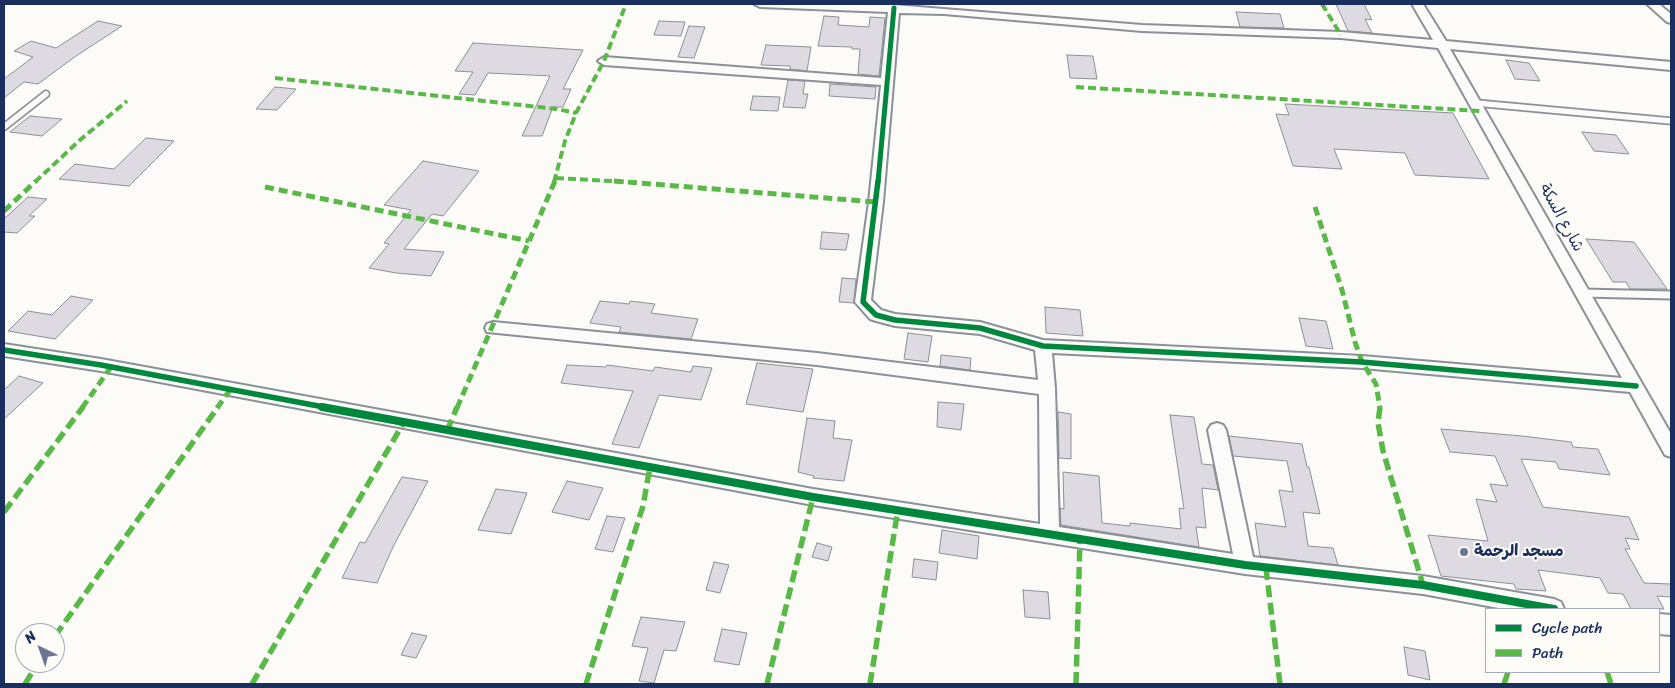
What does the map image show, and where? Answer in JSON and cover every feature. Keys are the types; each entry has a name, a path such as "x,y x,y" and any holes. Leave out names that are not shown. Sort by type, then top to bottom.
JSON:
{"street":[{"path":"760,4 894,8 1142,28 1341,35 1671,66"},
{"name":"شارع السكة","path":"1418,4 1476,103 1671,450"},
{"path":"1652,4 1671,20"},
{"path":"894,8 876,202 863,302 876,315 980,328 1043,346 1362,362 1636,386"},
{"path":"604,61 888,82"},
{"path":"493,328 817,359 1047,388"},
{"path":"1043,346 1047,388 1050,534"},
{"path":"4,350 101,365 813,497 1245,565 1423,585 1549,608"},
{"path":"1218,430 1245,565"}],"lane":[{"path":"4,127 46,94"},
{"path":"1476,103 1671,121"},
{"path":"1582,293 1671,295"}],"building":[{"path":"1336,4 1364,4 1372,20 1365,19 1372,33 1348,31"},
{"path":"1236,12 1280,14 1284,28 1240,27"},
{"path":"824,16 839,17 838,25 869,27 870,17 885,18 879,76 858,74 860,49 818,46"},
{"path":"98,21 122,26 38,84 24,82 4,98 4,79 33,57 14,51 31,41 56,48"},
{"path":"659,21 685,22 681,36 654,35"},
{"path":"689,26 705,27 694,58 678,57"},
{"path":"473,43 583,50 563,89 571,89 563,107 553,107 542,136 522,136 550,76 488,73 475,95 459,94 473,72 455,71"},
{"path":"766,45 811,47 807,71 790,69 790,66 761,65"},
{"path":"1067,55 1093,56 1097,79 1070,78"},
{"path":"1506,60 1529,63 1540,81 1515,79"},
{"path":"788,80 805,81 803,94 808,94 805,108 783,107"},
{"path":"830,84 876,87 875,99 829,96"},
{"path":"275,87 296,89 277,110 256,109"},
{"path":"753,96 780,97 778,111 750,110"},
{"path":"1285,104 1453,113 1489,179 1415,175 1405,153 1334,149 1342,169 1293,166 1276,114 1289,115"},
{"path":"30,116 62,119 42,136 10,132"},
{"path":"1582,132 1616,135 1629,154 1594,151"},
{"path":"146,138 174,141 129,186 59,179 75,164 114,169"},
{"path":"423,161 479,171 443,216 432,214 404,249 444,252 431,276 396,273 369,268 389,244 384,243 411,210 384,205"},
{"path":"28,197 47,199 29,216 35,216 17,233 4,232 4,219"},
{"path":"822,232 849,234 846,250 820,249"},
{"path":"1586,239 1634,242 1667,289 1630,289 1626,282 1613,282"},
{"path":"842,278 856,279 854,303 839,302"},
{"path":"71,296 93,300 55,339 8,331 28,311 52,315"},
{"path":"600,301 629,304 630,301 655,304 651,313 698,319 691,339 619,332 621,327 590,323"},
{"path":"1045,307 1080,310 1083,336 1046,333"},
{"path":"1299,318 1326,321 1333,349 1306,346"},
{"path":"908,333 932,336 928,362 904,359"},
{"path":"941,355 971,358 970,370 940,366"},
{"path":"757,363 813,369 803,412 746,404"},
{"path":"567,365 606,367 607,365 653,371 655,367 691,372 693,366 712,368 701,400 659,395 639,448 612,444 633,391 561,383"},
{"path":"19,376 43,383 4,419 4,390"},
{"path":"938,402 964,404 961,430 937,427"},
{"path":"1058,412 1071,414 1071,459 1059,458"},
{"path":"1170,415 1194,417 1202,464 1213,465 1218,490 1202,488 1206,528 1196,527 1199,547 1061,525 1060,508 1064,509 1063,472 1099,476 1102,523 1130,526 1130,523 1181,529 1179,508 1184,509"},
{"path":"807,418 835,421 833,438 852,440 844,481 813,478 814,476 798,472"},
{"path":"1441,429 1571,442 1573,447 1598,449 1610,475 1559,469 1556,462 1521,459 1543,507 1629,517 1639,540 1625,538 1630,549 1625,549 1644,583 1671,584 1671,597 1657,596 1664,609 1630,608 1623,594 1608,593 1600,578 1538,570 1546,591 1516,589 1514,584 1441,576 1428,535 1488,541 1476,499 1497,502 1490,484 1508,486 1495,456 1450,452"},
{"path":"1229,436 1302,444 1320,514 1303,512 1308,546 1333,548 1338,565 1260,556 1255,523 1286,527 1279,490 1293,492 1287,461 1233,456"},
{"path":"402,477 428,481 393,547 377,583 342,578 360,542 365,543"},
{"path":"567,481 603,488 589,520 552,512"},
{"path":"496,489 527,493 511,534 478,530"},
{"path":"607,516 625,518 613,552 595,549"},
{"path":"942,530 979,536 977,559 939,553"},
{"path":"817,543 832,547 828,561 812,557"},
{"path":"914,559 938,562 936,580 912,577"},
{"path":"714,562 729,565 720,593 706,590"},
{"path":"1023,590 1048,592 1050,619 1025,617"},
{"path":"641,617 685,622 676,651 664,650 654,683 639,681 648,648 632,646"},
{"path":"722,629 747,633 739,665 714,661"},
{"path":"412,633 427,636 416,658 401,655"},
{"path":"1404,647 1425,651 1430,680 1408,675"}],"marked path":[{"path":"447,431 556,178 565,141 576,113 604,61 626,4"},
{"path":"1322,4 1341,35"},
{"path":"275,78 557,109 576,113"},
{"path":"1076,87 1481,111"},
{"path":"4,211 80,140 127,101"},
{"path":"556,178 876,202"},
{"path":"265,187 529,241"},
{"path":"1315,207 1342,290 1355,342 1362,362 1376,384 1380,406 1378,423 1383,451 1423,585"},
{"path":"4,512 46,458 111,367"},
{"path":"63,623 230,390"},
{"path":"252,684 404,422"},
{"path":"586,684 643,506 650,467"},
{"path":"767,684 813,497"},
{"path":"870,684 898,509"},
{"path":"1076,684 1080,539"},
{"path":"1266,568 1280,684"},
{"path":"25,684 32,673"},
{"path":"1504,684 1508,673"},
{"path":"1607,673 1611,684"}],"cycle path":[{"path":"894,8 876,202 863,302 876,315 895,320 980,328 1043,346 1362,362 1636,386"},
{"path":"4,350 101,365 813,497 1245,565 1423,585 1549,608"}],"place":[{"name":"مسجد الرحمة","path":"1464,552"}]}
